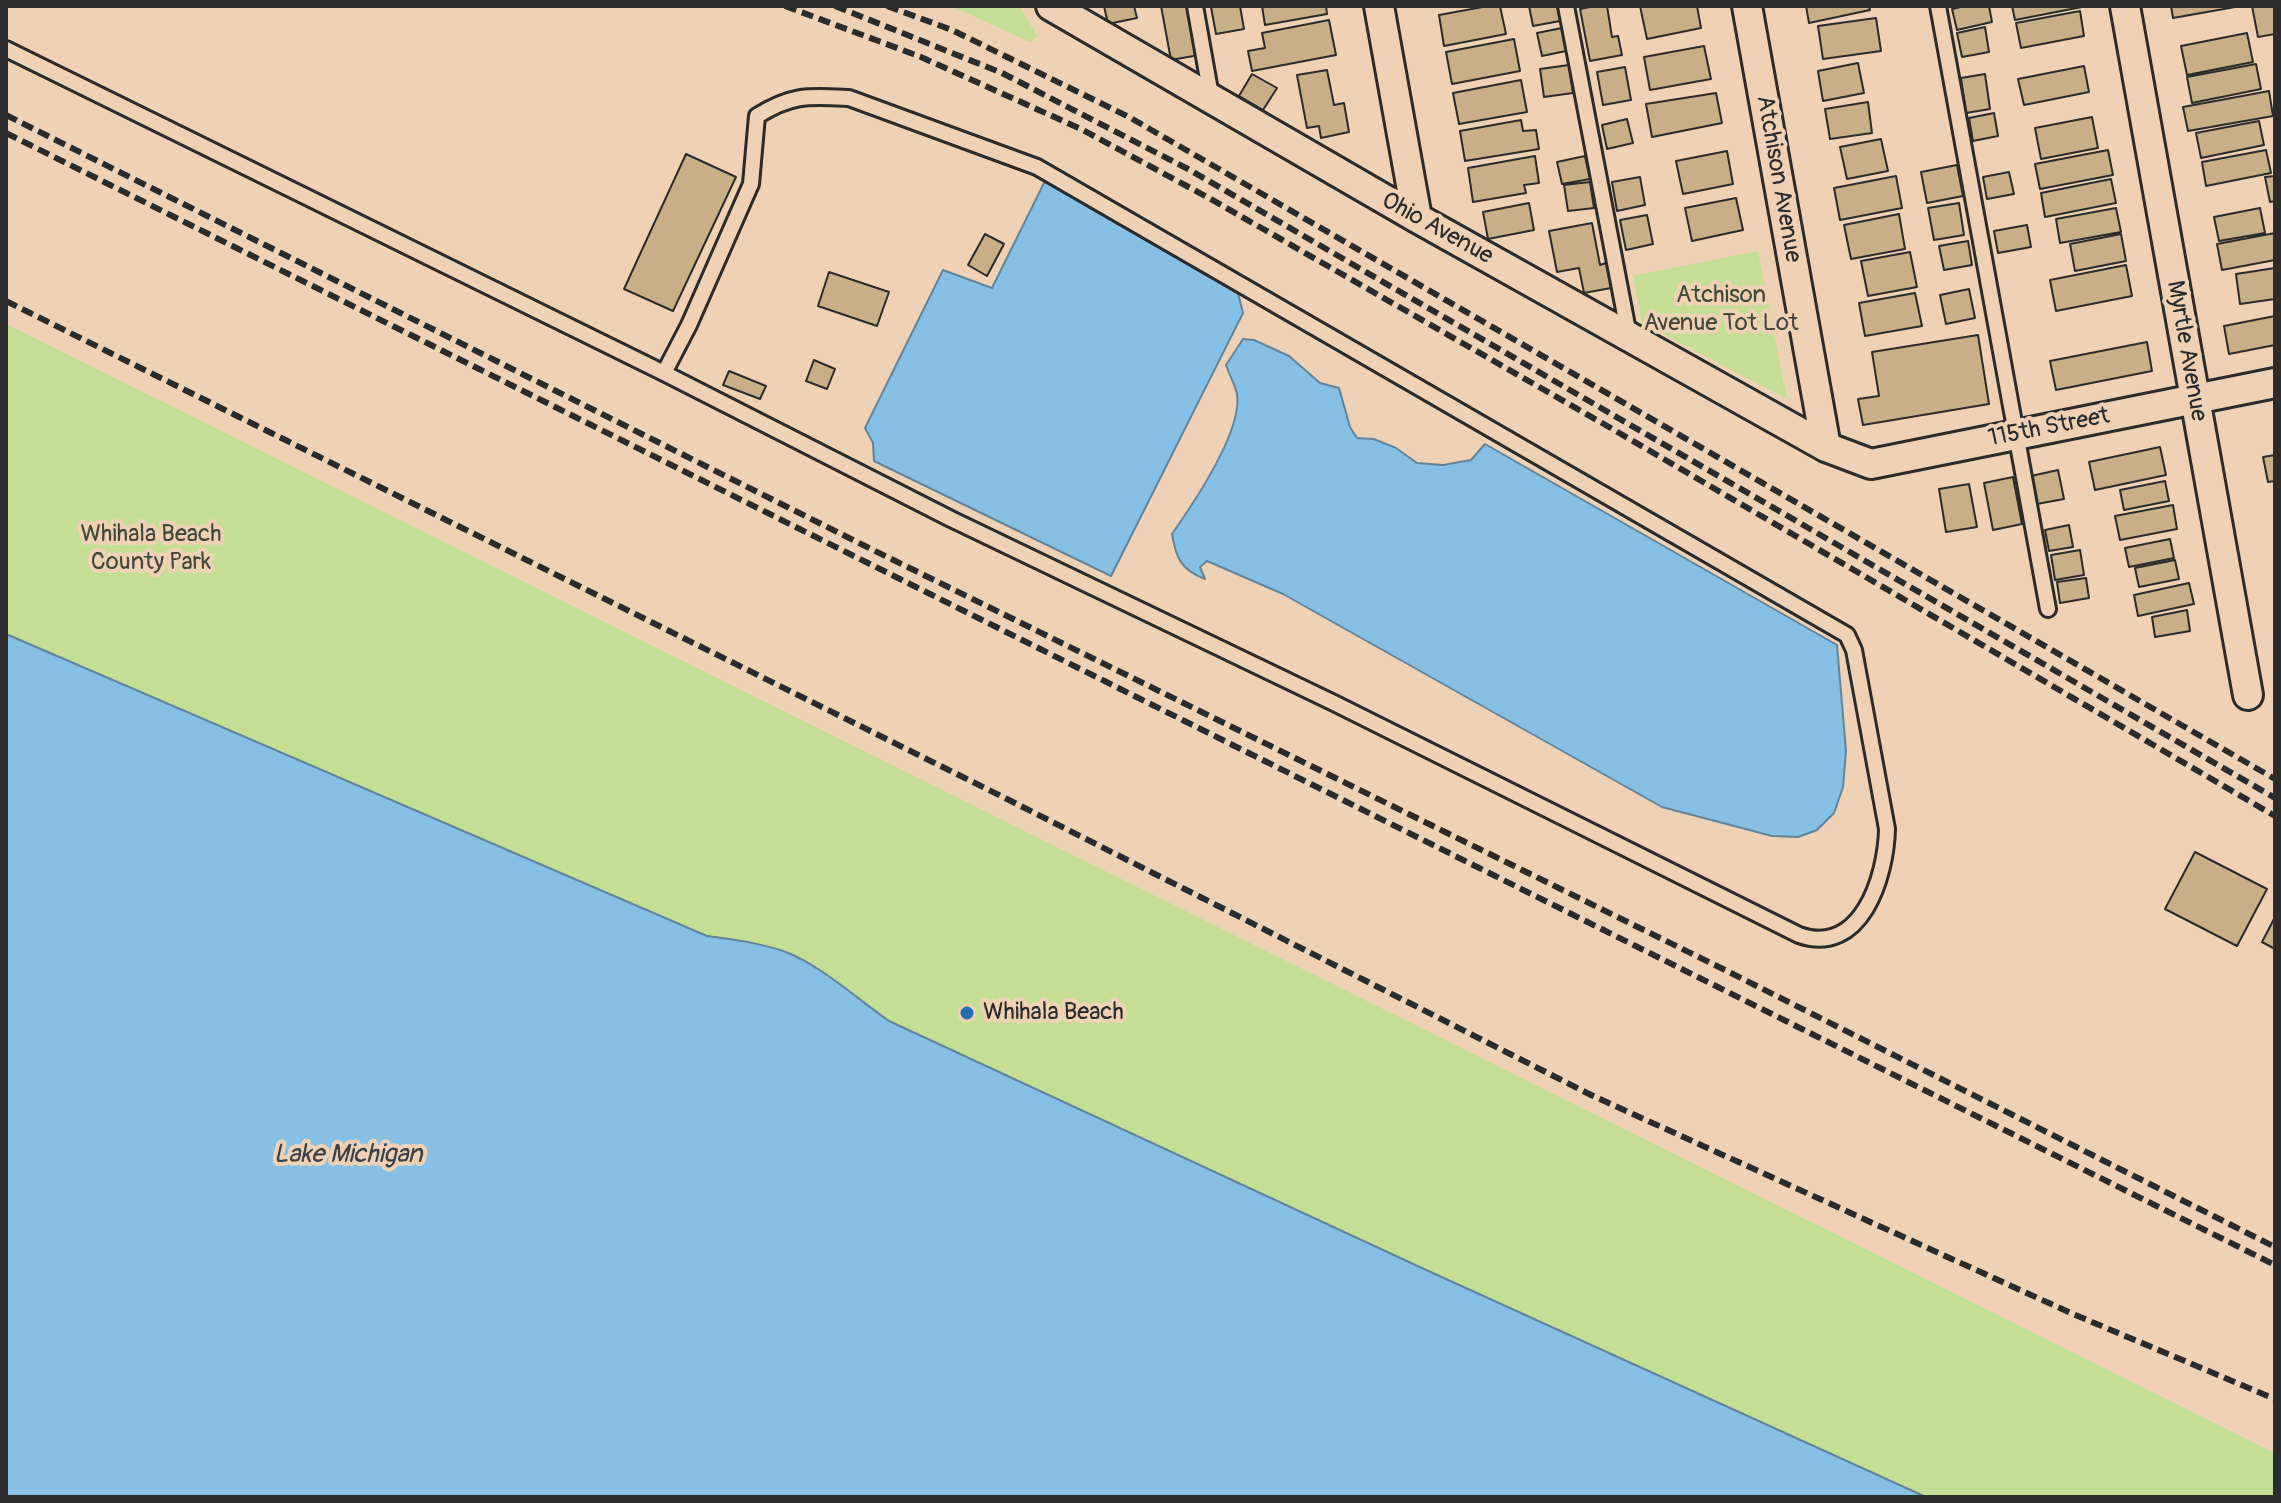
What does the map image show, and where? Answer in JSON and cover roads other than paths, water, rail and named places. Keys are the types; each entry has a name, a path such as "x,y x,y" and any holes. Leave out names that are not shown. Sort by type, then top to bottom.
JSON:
{"street":[{"name":"Ohio Avenue","path":"1051,6 1417,218 1826,447"},
{"path":"1379,6 1417,218"},
{"name":"Atchison Avenue","path":"1747,6 1826,447"},
{"name":"Myrtle Avenue","path":"2125,6 2248,695"},
{"name":"115th Street","path":"1826,447 1871,464 2275,383"}],"lane":[{"path":"1195,6 1211,100"},
{"path":"1566,6 1629,337"},
{"path":"1938,6 2048,609"},
{"path":"6,49 664,373 951,519 1334,703 1799,935 1814,940 1849,931 1866,910 1887,852 1887,829 1854,650 1847,635 1037,167 849,98 816,96 782,100 757,116 751,184 689,325 664,373"}],"water":[{"path":"1045,181 1238,293 1243,313 1111,576 874,461 873,443 865,428 943,270 992,288"},
{"path":"1243,339 1254,340 1289,356 1320,383 1339,388 1350,427 1357,438 1374,439 1396,448 1417,463 1443,465 1471,460 1485,444 1837,645 1846,751 1843,787 1834,813 1817,830 1798,837 1772,836 1662,807 1283,594 1207,561 1200,567 1205,579 1190,572 1175,550 1172,534 1225,447 1237,409 1237,394 1226,365"},
{"name":"Lake Michigan","path":"6,634 707,936 757,944 800,958 889,1021 1926,1497 6,1497"}],"railway":[{"path":"785,6 921,57 1081,129 1209,198 1609,427 2275,816"},
{"path":"835,6 1002,73 1188,169 2275,798"},
{"path":"887,6 952,30 1129,117 2275,779"},
{"path":"6,115 2275,1247"},
{"path":"6,133 2275,1265"},
{"path":"6,301 1007,799 1591,1095 2073,1314 2275,1399"}],"place":[{"name":"Whihala Beach","path":"967,1013"}],"park label":[{"name":"Atchison Avenue Tot Lot","path":"1721,310"},
{"name":"Whihala Beach County Park","path":"151,549"}]}
